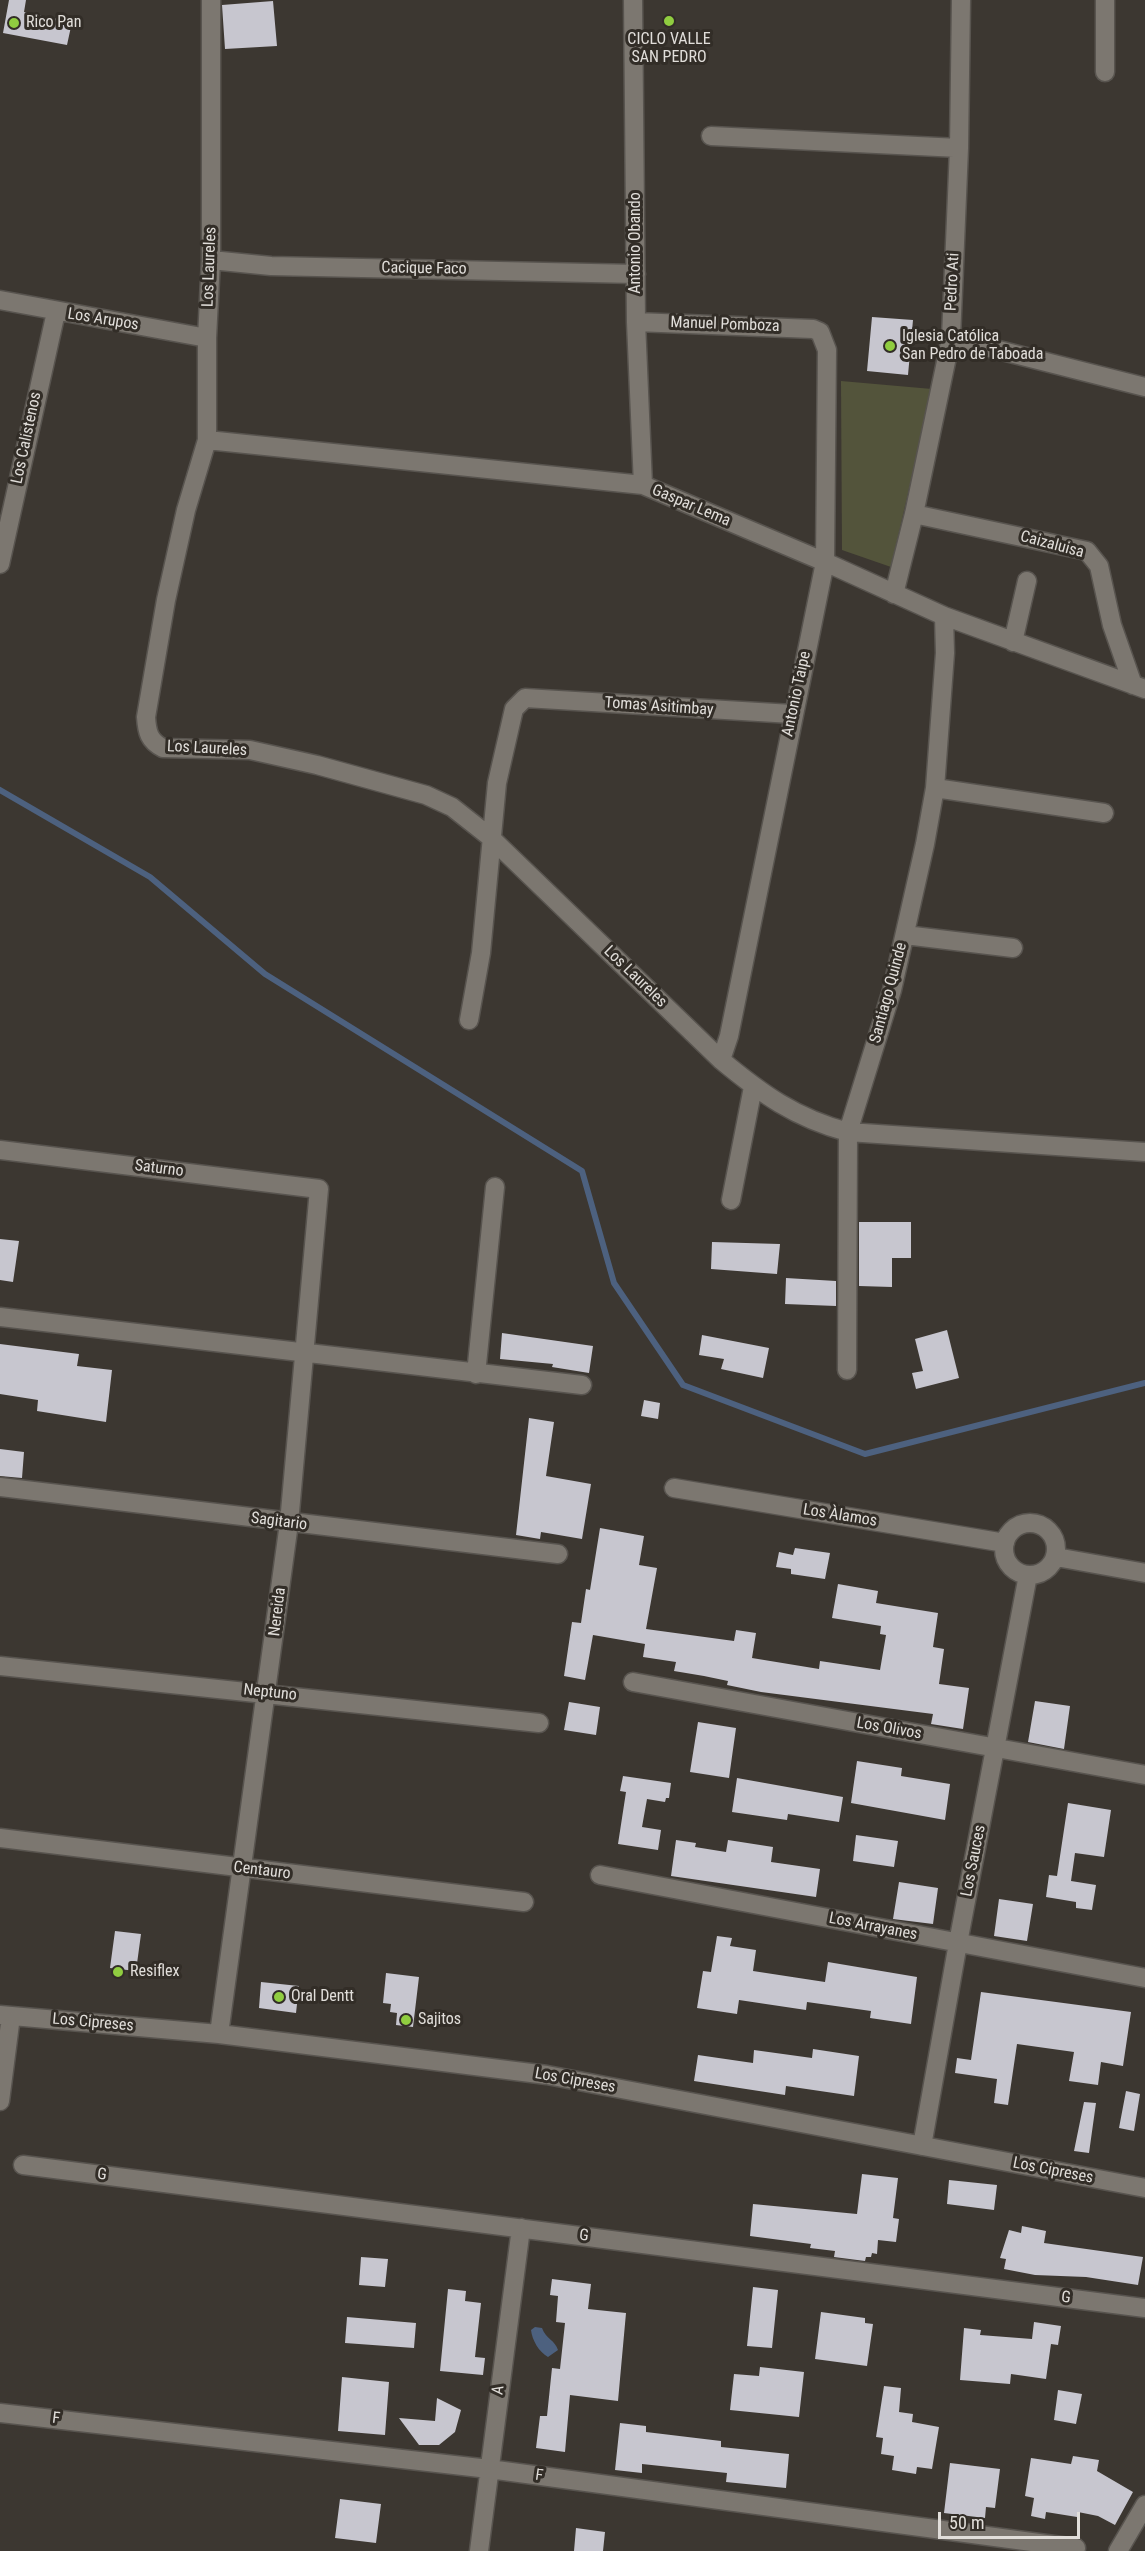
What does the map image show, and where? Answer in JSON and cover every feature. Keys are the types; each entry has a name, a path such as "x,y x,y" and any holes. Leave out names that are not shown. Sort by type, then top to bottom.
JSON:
{"street":[{"name":"Los Laureles","path":"211,0 211,260 207,338 207,440 186,510 166,600 146,717 147,732 151,740 163,748 175,750 250,750 426,795 452,807 490,837 721,1060 753,1087 788,1110 814,1123 848,1132 1145,1152"},
{"name":"Antonio Obando","path":"633,0 636,322 643,485"},
{"name":"Pedro Ati","path":"894,594 914,514 951,338 959,148 961,0"},
{"path":"1105,0 1105,72"},
{"path":"711,136 959,148"},
{"name":"Cacique Faco","path":"211,260 271,266 636,274"},
{"name":"Los Arupos","path":"0,300 207,338"},
{"name":"Los Calistenos","path":"0,564 56,312"},
{"name":"Manuel Pomboza","path":"636,322 813,329"},
{"name":"Antonio Taipe","path":"721,1060 737,998 792,714 825,562 827,350 820,332 813,329"},
{"path":"951,338 1145,387"},
{"name":"Gaspar Lema","path":"207,440 643,485 825,562 944,616 1139,687"},
{"name":"Caizaluisa","path":"914,514 1087,551 1099,566 1113,625 1139,687"},
{"path":"1013,642 1027,581"},
{"name":"Santiago Quinde","path":"847,1370 848,1132 892,990 935,788 945,653 944,616"},
{"name":"Tomas Asitimbay","path":"490,837 498,783 514,709 525,698 792,714"},
{"path":"935,788 1104,813"},
{"path":"469,1020 481,953 490,837"},
{"path":"904,935 1012,948"},
{"path":"731,1200 753,1087"},
{"name":"Saturno","path":"0,1150 319,1189"},
{"path":"476,1374 495,1187"},
{"name":"Nereida","path":"219,2034 268,1692 289,1523 306,1355 319,1189"},
{"path":"0,1317 306,1355 582,1385"},
{"name":"Sagitario","path":"0,1487 558,1554"},
{"name":"Los Àlamos","path":"675,1488 1005,1543"},
{"path":"1037,1523 1051,1532 1055,1539 1056,1557 1045,1571 1028,1575 1012,1568 1006,1560 1005,1543 1008,1535 1020,1524 1037,1523"},
{"path":"1056,1557 1145,1574"},
{"name":"Los Sauces","path":"922,2146 1028,1575"},
{"name":"Neptuno","path":"0,1666 268,1692 539,1723"},
{"name":"Los Olivos","path":"633,1682 1145,1775"},
{"name":"Centauro","path":"0,1838 524,1902"},
{"name":"Los Arrayanes","path":"600,1875 1145,1978"},
{"path":"0,2101 6,2016"},
{"name":"Los Cipreses","path":"6,2016 219,2034 547,2075 1145,2188"},
{"name":"G","path":"23,2164 1145,2308"},
{"name":"A","path":"478,2551 521,2228"},
{"name":"F","path":"0,2413 489,2469 1076,2548"},
{"path":"1118,2551 1145,2505"}],"green space":[{"path":"841,381 932,389 891,567 842,550"}],"water":[{"path":"535,2327 542,2328 557,2347 558,2350 548,2357 534,2342 531,2330"}],"building":[{"path":"9,0 26,0 24,12 72,22 67,45 3,33"},
{"path":"273,1 277,46 225,49 222,5"},
{"name":"Iglesia Católica San Pedro de Taboada","path":"872,317 913,320 908,375 867,371"},
{"path":"859,1222 911,1222 911,1258 892,1258 892,1287 859,1286"},
{"path":"0,1239 19,1241 13,1282 0,1280"},
{"path":"712,1242 780,1244 777,1274 711,1269"},
{"path":"786,1278 836,1281 836,1306 785,1304"},
{"path":"947,1330 959,1378 916,1389 912,1373 923,1371 915,1339"},
{"path":"502,1333 593,1346 589,1373 552,1367 553,1364 500,1359"},
{"path":"702,1335 769,1348 763,1378 721,1369 724,1359 699,1355"},
{"path":"0,1344 79,1354 77,1366 112,1370 106,1422 37,1411 38,1400 0,1394"},
{"path":"644,1400 660,1403 658,1419 641,1416"},
{"path":"529,1418 554,1422 546,1476 591,1484 582,1539 541,1532 540,1539 516,1535"},
{"path":"0,1449 24,1452 22,1478 0,1476"},
{"path":"600,1528 644,1536 639,1565 657,1568 646,1629 734,1641 736,1630 756,1633 752,1658 819,1669 820,1661 880,1670 886,1635 880,1634 881,1626 832,1618 838,1584 878,1591 876,1603 938,1613 933,1647 944,1649 939,1684 969,1688 963,1729 931,1724 933,1714 761,1692 727,1685 728,1681 674,1671 676,1662 643,1657 645,1644 593,1635 585,1680 564,1676 572,1622 581,1623 586,1589 590,1590"},
{"path":"795,1548 830,1553 825,1579 791,1574 791,1569 776,1567 779,1552 793,1555"},
{"path":"1035,1701 1070,1706 1064,1749 1028,1742"},
{"path":"569,1702 600,1707 596,1735 564,1730"},
{"path":"698,1722 736,1728 729,1778 690,1772"},
{"path":"857,1761 902,1768 901,1776 950,1784 945,1820 851,1803"},
{"path":"623,1776 671,1783 669,1798 666,1798 665,1802 647,1799 642,1827 661,1830 658,1850 618,1844 626,1792 620,1791"},
{"path":"737,1778 843,1797 839,1822 788,1814 787,1820 732,1812"},
{"path":"1068,1803 1111,1810 1104,1857 1075,1853 1071,1881 1096,1885 1092,1910 1076,1908 1076,1902 1046,1897 1049,1875 1057,1876"},
{"path":"856,1835 898,1841 894,1867 853,1861"},
{"path":"676,1840 696,1843 695,1847 726,1852 728,1840 773,1847 771,1862 820,1869 816,1897 671,1876"},
{"path":"899,1882 938,1888 933,1924 893,1919"},
{"path":"999,1899 1033,1904 1027,1941 994,1936"},
{"path":"115,1931 141,1934 136,1971 110,1968"},
{"path":"717,1936 732,1938 730,1946 756,1950 753,1971 825,1982 828,1962 917,1977 911,2024 870,2018 871,2011 807,2002 806,2010 739,2000 737,2014 697,2008 703,1971 711,1972"},
{"path":"386,1973 419,1977 413,2027 396,2025 397,2013 390,2012 391,2004 383,2003"},
{"name":"Oral Dentt","path":"261,1982 299,1986 296,2013 259,2008"},
{"path":"981,1992 1131,2012 1123,2066 1101,2062 1098,2085 1069,2081 1074,2052 1017,2044 1008,2105 994,2103 997,2079 955,2073 957,2058 971,2060"},
{"path":"813,2049 859,2056 854,2096 786,2086 785,2095 694,2081 698,2055 753,2063 754,2050 812,2058"},
{"path":"1126,2091 1140,2094 1134,2131 1119,2128"},
{"path":"1084,2102 1096,2103 1089,2153 1074,2151"},
{"path":"862,2174 898,2178 893,2218 899,2219 896,2242 878,2240 877,2254 872,2253 871,2257 866,2257 865,2261 834,2257 835,2251 810,2248 811,2244 750,2236 753,2204 857,2214"},
{"path":"949,2180 997,2185 994,2210 947,2204"},
{"path":"1022,2226 1046,2231 1044,2243 1143,2257 1138,2285 1086,2277 1035,2275 1004,2269 1006,2259 1000,2258 1009,2230 1021,2233"},
{"path":"361,2257 388,2259 385,2287 359,2285"},
{"path":"552,2279 591,2284 588,2309 626,2313 618,2401 570,2395 565,2452 536,2448 540,2416 547,2416 552,2368 560,2369 565,2323 556,2322 558,2296 550,2295"},
{"path":"753,2287 778,2290 772,2348 747,2346"},
{"path":"448,2289 466,2291 465,2301 481,2303 475,2357 485,2358 483,2375 440,2371"},
{"path":"821,2312 865,2318 865,2323 873,2324 867,2366 815,2359"},
{"path":"347,2317 416,2323 414,2348 345,2343"},
{"path":"1034,2322 1061,2326 1058,2345 1051,2344 1046,2379 1011,2374 1010,2384 960,2380 964,2328 981,2330 980,2335 1032,2339"},
{"path":"760,2367 804,2372 799,2417 730,2410 734,2374 759,2376"},
{"path":"342,2377 389,2382 385,2435 338,2431"},
{"path":"884,2386 901,2388 899,2412 913,2414 912,2422 939,2427 932,2469 917,2467 916,2474 892,2470 894,2456 881,2454 883,2438 876,2437"},
{"path":"1058,2390 1082,2394 1076,2424 1054,2420"},
{"path":"437,2398 461,2410 455,2432 439,2445 419,2445 399,2418 435,2421"},
{"path":"620,2423 646,2426 646,2432 721,2441 721,2447 789,2454 786,2488 726,2482 727,2473 642,2464 642,2473 615,2470"},
{"path":"1073,2456 1099,2460 1097,2471 1133,2492 1115,2525 1098,2516 1078,2512 1077,2517 1046,2512 1045,2519 1031,2516 1034,2498 1025,2496 1031,2458 1071,2464"},
{"path":"950,2463 1000,2469 995,2508 986,2507 985,2518 944,2513"},
{"path":"340,2499 381,2504 376,2543 335,2538"},
{"path":"576,2528 605,2532 603,2551 574,2551"}],"waterway":[{"path":"0,790 150,877 265,974 582,1171 614,1283 683,1385 865,1454 1145,1383"}],"place":[{"name":"CICLO VALLE SAN PEDRO","path":"669,21"},
{"name":"Rico Pan","path":"14,23"},
{"name":"Iglesia Católica San Pedro de Taboada","path":"890,346"},
{"name":"Resiflex","path":"118,1972"},
{"name":"Oral Dentt","path":"279,1997"},
{"name":"Sajitos","path":"406,2020"}]}
